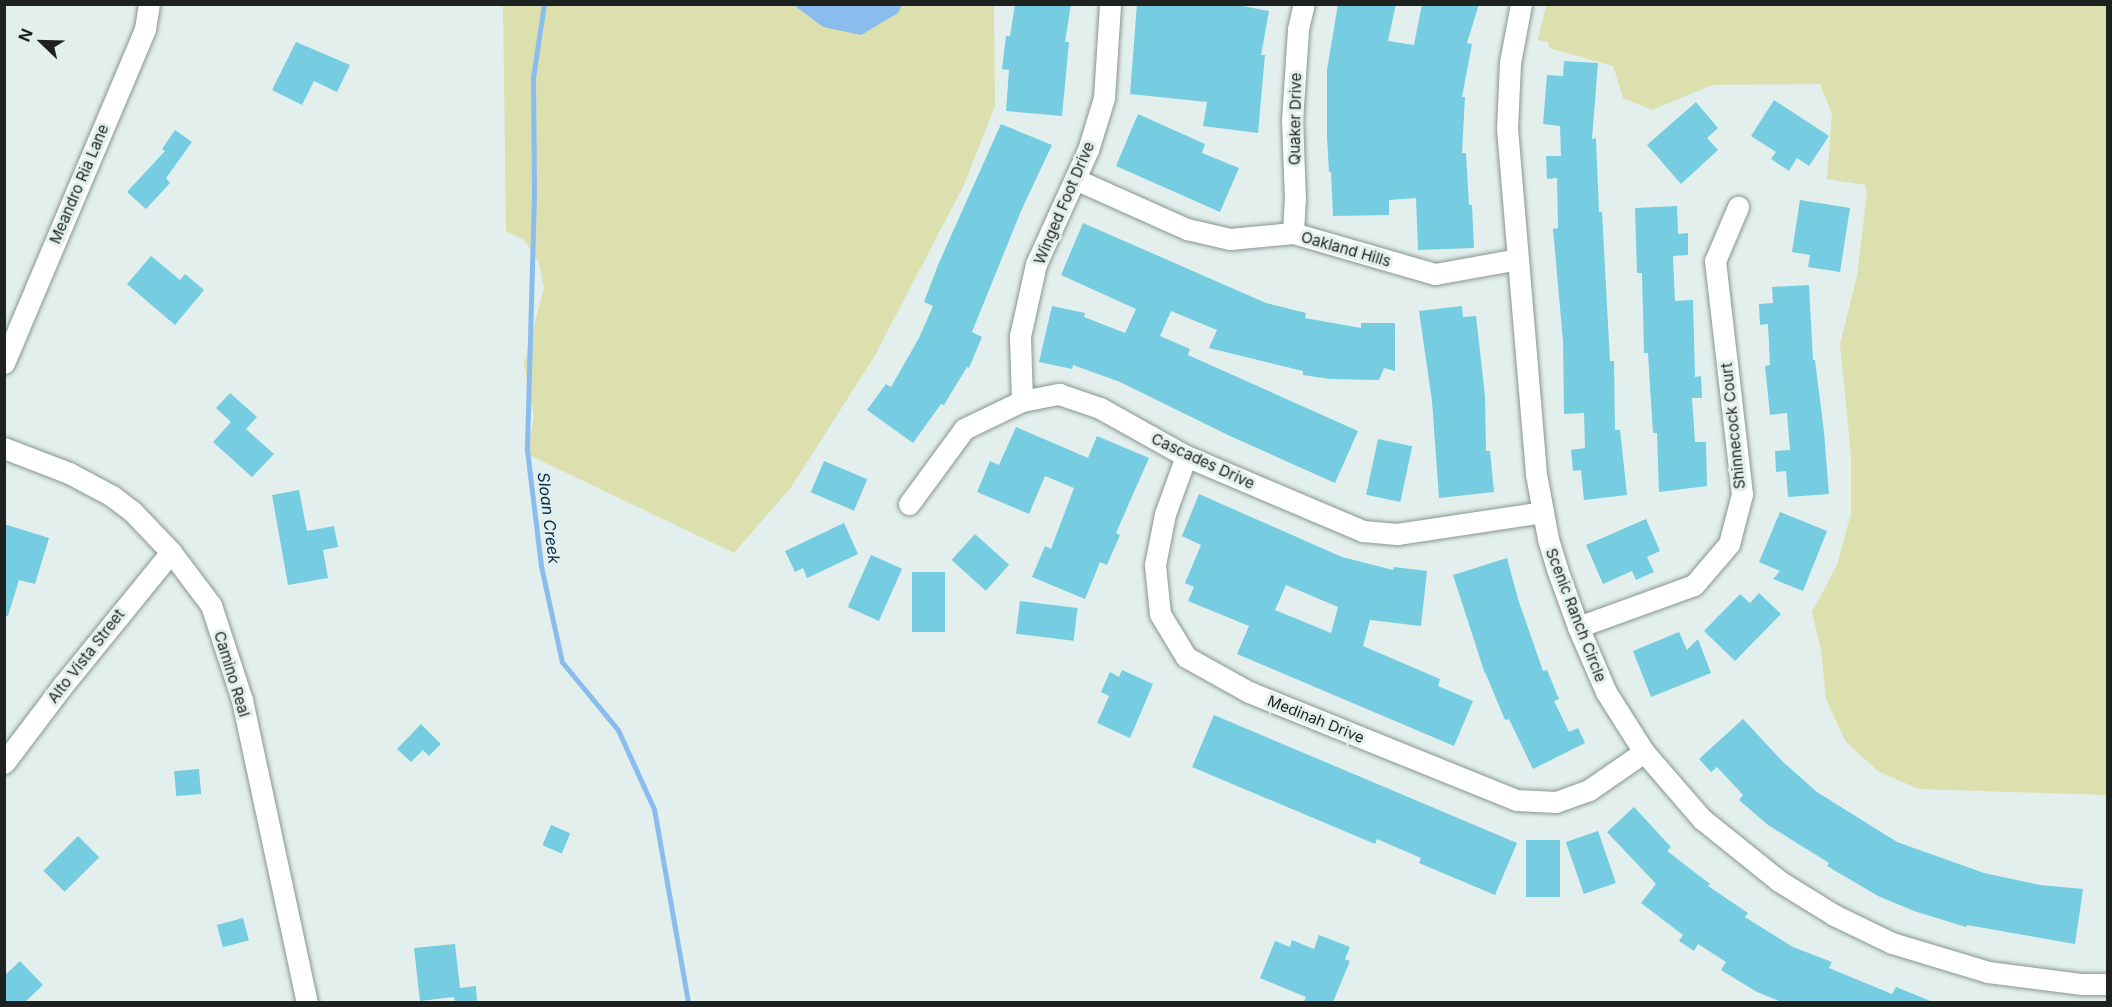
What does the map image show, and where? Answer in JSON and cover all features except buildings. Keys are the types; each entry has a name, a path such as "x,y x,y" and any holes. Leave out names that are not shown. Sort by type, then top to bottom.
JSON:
{"street":[{"name":"Meandro Ria Lane","path":"4,363 145,29 149,4"},
{"name":"Winged Foot Drive","path":"1022,401 1020,336 1036,264 1075,179 1104,98 1110,4"},
{"name":"Quaker Drive","path":"1293,234 1295,200 1292,120 1298,29 1304,4"},
{"name":"Scenic Ranch Circle","path":"1521,4 1510,63 1507,128 1536,474 1542,513 1554,559 1578,627 1606,692 1644,752 1683,799 1722,836 1779,880 1862,929 1892,943 1988,972 2082,984 2108,984"},
{"name":"Oakland Hills","path":"1075,179 1187,229 1230,239 1293,234 1337,244 1383,260 1435,274 1518,259"},
{"name":"Shinnecock Court","path":"1578,627 1694,585 1729,544 1742,494 1715,261 1738,207"},
{"name":"Cascades Drive","path":"909,504 964,429 1022,401 1059,394 1100,408 1186,456 1363,531 1396,534 1542,513"},
{"name":"Camino Real","path":"4,448 69,473 112,496 132,511 171,552 211,605 242,700 307,1002"},
{"name":"Medinah Drive","path":"1186,456 1165,514 1155,565 1160,614 1186,657 1249,692 1516,800 1556,802 1589,790 1644,752"},
{"name":"Alto Vista Street","path":"4,764 77,667 171,552"}],"green space":[{"path":"503,5 994,5 995,106 964,185 874,357 792,486 734,553 527,454 534,417 524,364 544,288 539,263 524,240 506,231"},
{"path":"1546,5 2107,5 2107,795 1919,789 1879,772 1846,742 1826,699 1821,650 1812,612 1837,565 1851,513 1851,455 1840,344 1857,276 1867,192 1865,185 1827,179 1832,114 1820,84 1712,85 1652,110 1623,98 1613,66 1549,48 1548,42 1538,40"}],"water":[{"path":"794,5 902,5 898,13 861,35 823,27"}],"waterway":[{"name":"Sloan Creek","path":"544,4 533,78 534,195 527,450 541,566 562,662 618,730 654,809 688,1002"}]}
